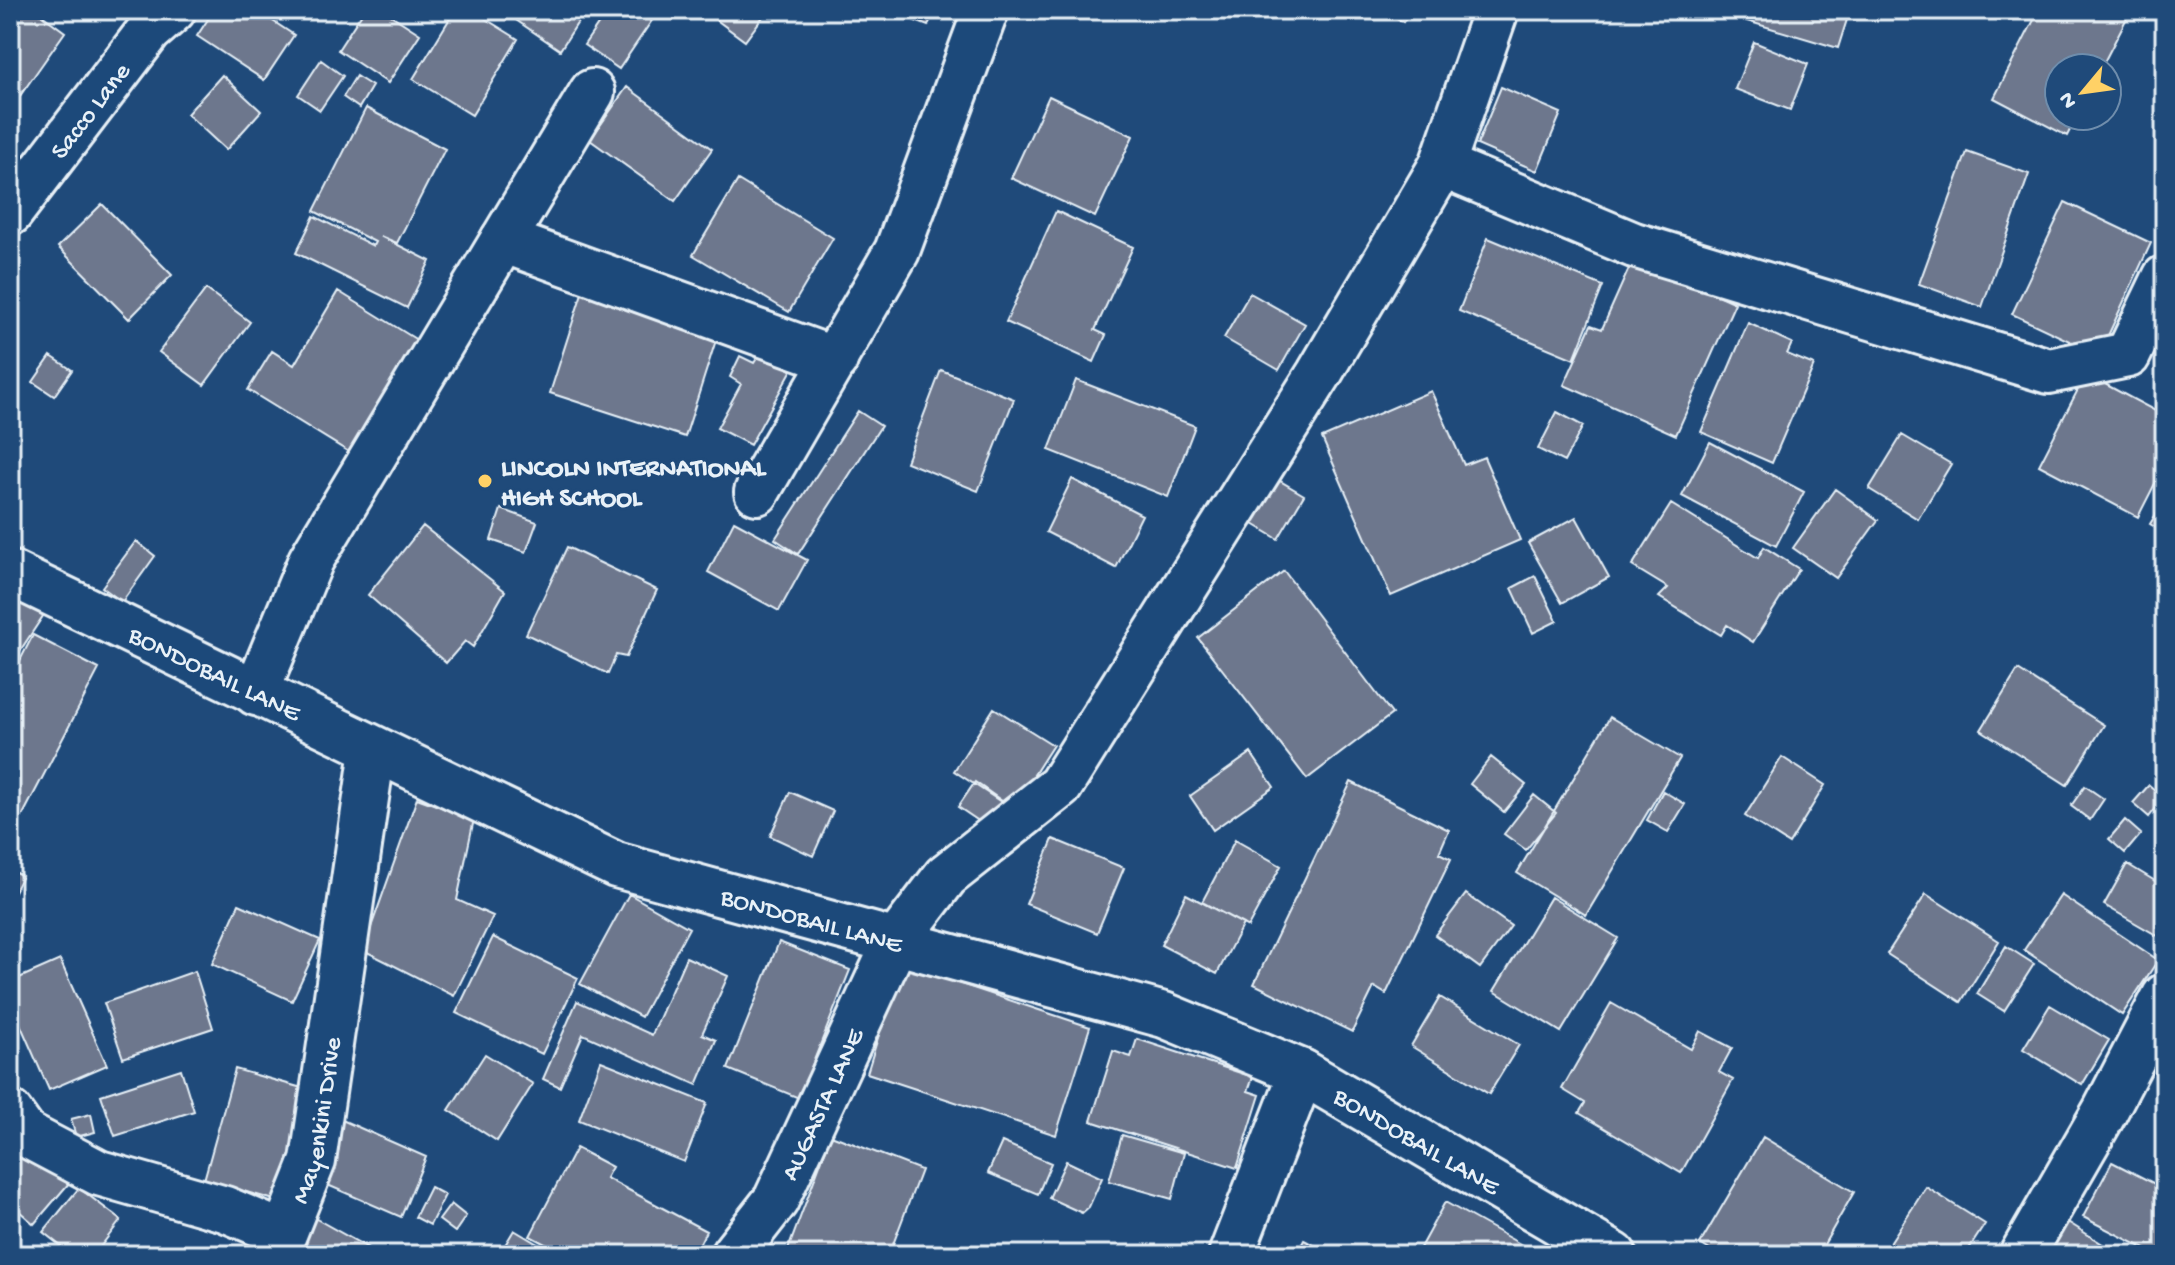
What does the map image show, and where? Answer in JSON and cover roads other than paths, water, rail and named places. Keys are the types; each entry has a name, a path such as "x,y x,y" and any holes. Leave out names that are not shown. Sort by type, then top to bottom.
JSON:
{"street":[{"name":"Sacco Lane","path":"10,213 149,31 173,10"},
{"path":"757,492 897,251 986,10"},
{"name":"AUGASTA LANE","path":"733,1255 776,1200 895,943 946,876 1060,786 1319,374 1442,165 1496,10"},
{"path":"256,693 311,560 592,92"},
{"path":"1442,165 1634,245 2049,371 2128,355 2165,278"},
{"path":"503,240 835,360"},
{"name":"BONDOBAIL LANE","path":"10,573 616,865 1164,1015 1302,1072 1614,1255"},
{"name":"Mayenkini Drive","path":"10,1113 25,1134 99,1173 225,1209 284,1234 313,1161 373,750"},
{"path":"2022,1255 2105,1111 2165,996"},
{"path":"1231,1255 1302,1072"}],"place":[{"name":"LINCOLN INTERNATIONAL HIGH SCHOOL","path":"485,481"}]}
